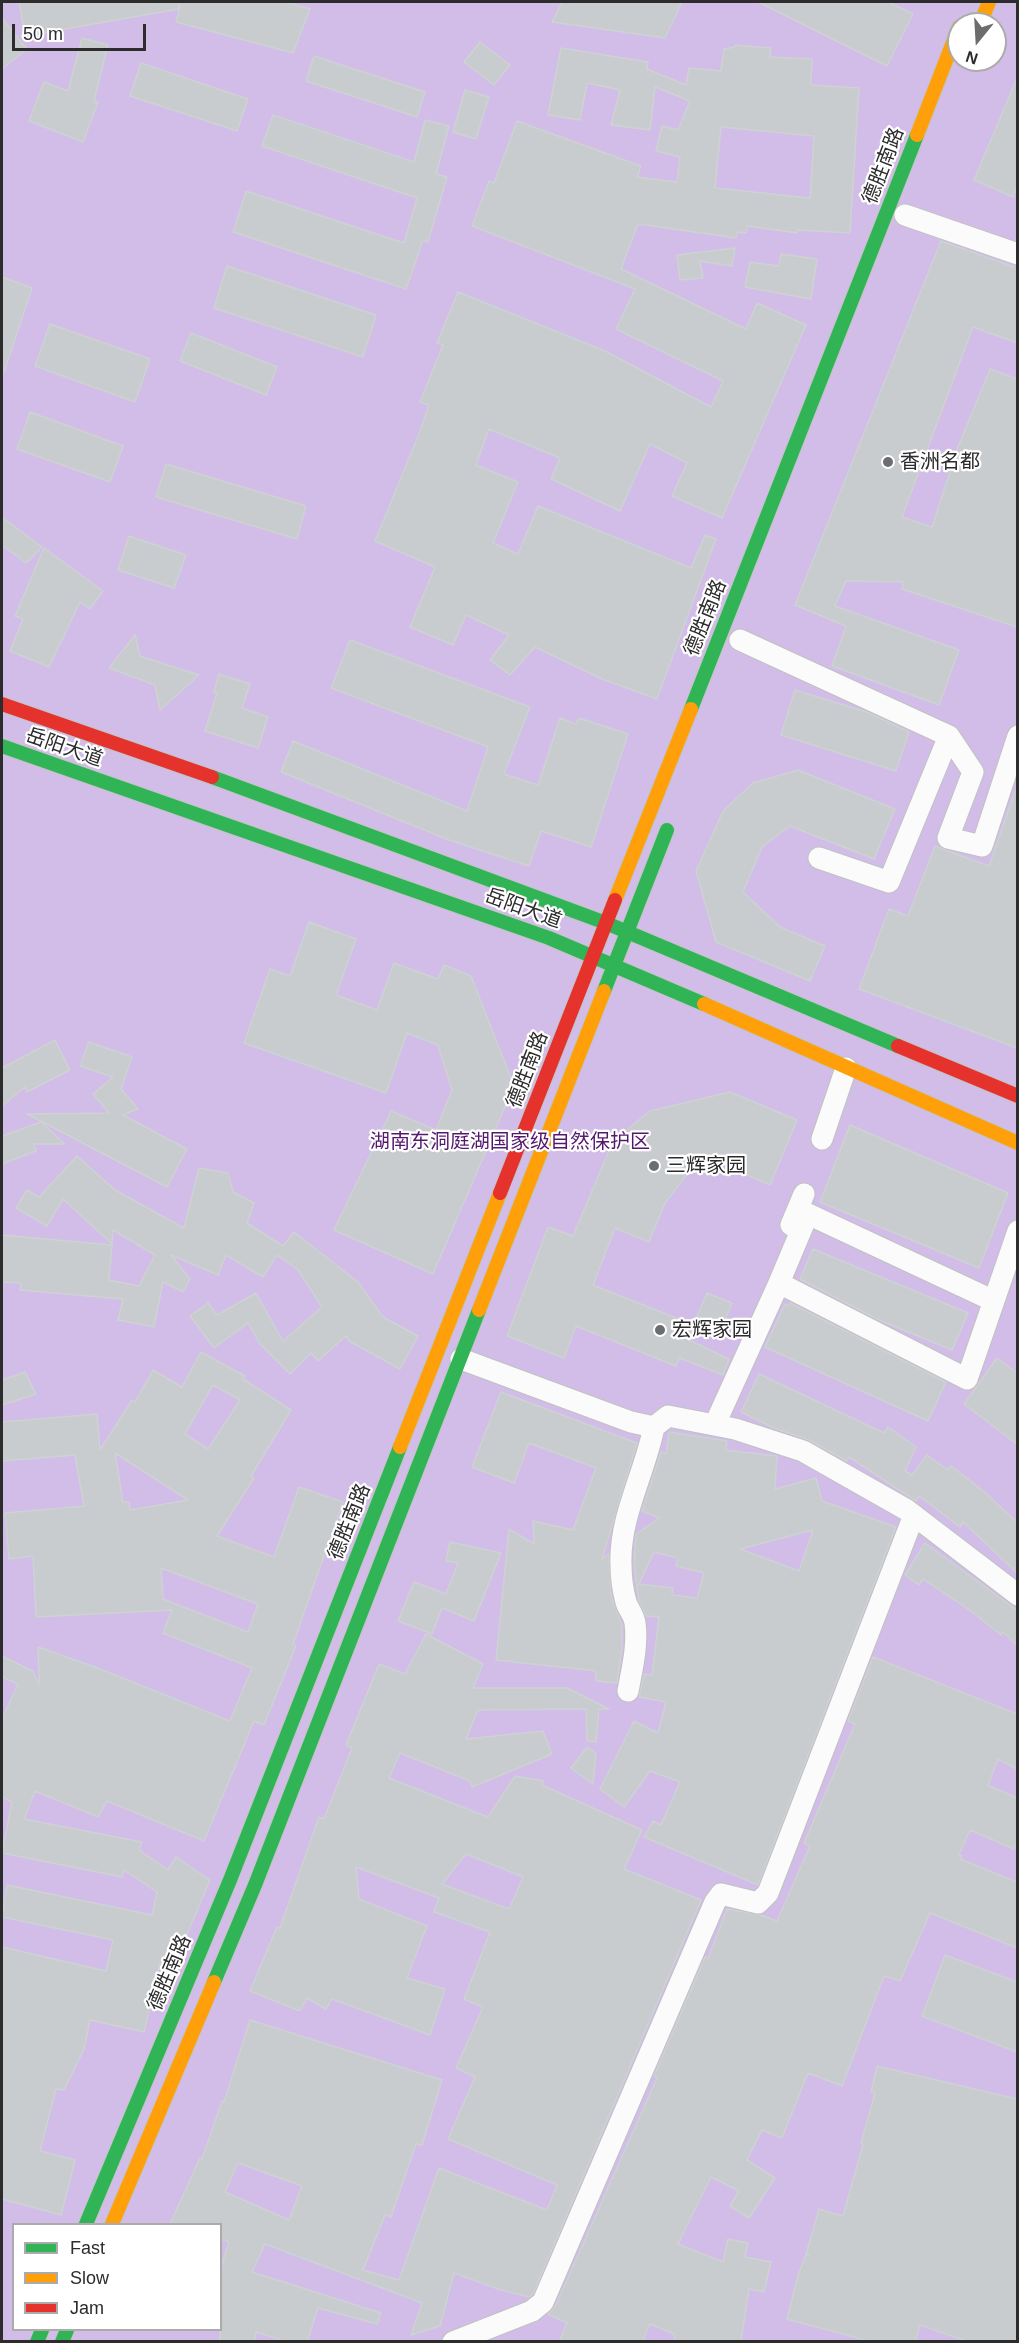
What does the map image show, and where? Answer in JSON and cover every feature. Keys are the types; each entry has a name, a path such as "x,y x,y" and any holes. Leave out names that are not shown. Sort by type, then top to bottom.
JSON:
{"main road":[{"name":"德胜南路","path":"86,2223 230,1880 947,58"},
{"name":"岳阳大道","path":"2,704 262,795 606,923 1017,1096"},
{"name":"岳阳大道","path":"2,746 549,938 616,965 1017,1143"},
{"path":"112,2223 255,1885 674,813"}],"street":[{"path":"905,215 1017,254"},
{"path":"740,640 949,736 973,772 948,837 982,846 1017,736"},
{"path":"819,858 889,882 949,736"},
{"path":"822,1139 846,1068"},
{"path":"715,1424 727,1383 804,1194"},
{"path":"715,1424 808,1214 994,1301"},
{"path":"779,1283 967,1379 1017,1231"},
{"path":"461,1359 631,1422 654,1427"},
{"path":"628,1691 635,1651 635,1621 626,1602 621,1564 624,1531 634,1491 647,1459 654,1427 668,1416 715,1424 803,1451 914,1515 1017,1595"},
{"path":"453,2342 532,2311 543,2302 715,1902 721,1894 758,1903 768,1893 914,1515"}],"green space":[{"name":"湖南东洞庭湖国家级自然保护区","path":"2,2 1017,2 1017,2341 2,2341"}],"building":[{"path":"19,2 178,2 179,9 25,36"},
{"path":"181,2 285,2 310,9 293,53 176,22"},
{"path":"562,2 682,2 665,38 552,22"},
{"path":"758,2 888,2 913,14 887,66"},
{"path":"2,18 27,49 2,69"},
{"path":"82,38 108,45 94,101 98,102 83,142 29,121 44,82 68,91"},
{"path":"480,42 510,65 494,85 464,62"},
{"path":"735,45 771,48 770,57 812,59 811,85 859,88 850,233 797,230 797,233 747,226 746,233 737,232 736,238 638,224 621,269 746,329 757,303 806,325 722,518 672,496 687,463 650,444 620,511 551,479 560,458 489,429 476,465 518,482 493,543 518,554 538,506 691,568 705,535 716,539 657,699 602,679 535,647 510,675 490,660 509,635 466,615 453,645 410,627 435,567 375,541 429,405 420,402 443,345 437,343 458,292 605,351 711,407 723,381 616,329 635,289 472,226 489,181 494,183 517,121 641,166 637,177 677,182 680,157 656,151 662,126 678,130 690,101 655,87 650,130 611,125 620,90 587,83 580,120 548,115 561,48 648,62 647,69 686,85 689,68 721,71 724,49 735,47","holes":["721,127 814,136 810,198 715,188"]},
{"path":"314,56 425,92 417,117 306,81"},
{"path":"141,63 248,99 237,131 130,96"},
{"path":"1017,78 1017,186 1013,197 974,180"},
{"path":"465,90 489,97 476,139 453,132"},
{"path":"273,115 414,162 425,120 449,126 436,174 447,177 428,242 423,240 406,289 233,232 246,191 404,243 417,198 262,146"},
{"path":"941,241 1017,268 1017,343 973,327 902,517 932,527 958,447 990,369 1017,379 1017,627 902,589 904,582 846,581 835,606 959,650 939,705 832,666 846,626 795,605"},
{"path":"735,248 732,266 700,261 703,278 680,280 677,255"},
{"path":"781,254 817,259 811,299 745,287 750,262 779,266"},
{"path":"227,266 376,315 363,357 214,308"},
{"path":"2,277 32,288 4,372 2,372"},
{"path":"50,324 150,359 135,402 35,366"},
{"path":"191,333 277,367 266,395 180,361"},
{"path":"30,412 123,446 110,482 17,449"},
{"path":"166,464 306,506 297,539 156,497"},
{"path":"2,517 42,547 26,563 2,545"},
{"path":"129,536 186,555 174,588 118,570"},
{"path":"44,548 103,591 90,609 80,602 49,667 10,651 23,619 15,616"},
{"path":"135,635 140,656 199,675 160,710 155,685 109,668"},
{"path":"350,640 530,707 504,774 538,785 560,718 576,724 579,718 628,734 591,847 541,831 529,866 449,840 281,772 293,741 467,811 488,747 331,688"},
{"path":"219,674 250,684 242,708 268,717 258,748 205,731 217,693 214,692"},
{"path":"795,690 867,712 909,732 896,771 781,735"},
{"path":"798,770 895,809 874,859 790,826 762,847 743,892 780,927 825,946 810,981 716,942 696,871 723,811 753,783"},
{"path":"1015,791 1017,791 1017,1048 859,989 889,909 908,916 935,846 989,866"},
{"path":"309,922 356,939 336,995 377,1010 394,963 438,979 444,965 471,976 514,1086 433,1274 334,1230 391,1111 436,1130 452,1090 438,1045 407,1033 386,1093 244,1043 270,969 290,976"},
{"path":"55,1040 70,1070 27,1092 25,1087 2,1106 2,1068"},
{"path":"89,1042 132,1057 121,1089 138,1109 123,1115 187,1149 167,1187 27,1114 109,1113 93,1094 113,1077 80,1066"},
{"path":"730,1092 797,1120 770,1185 721,1164 692,1168 665,1203 649,1242 615,1228 593,1285 694,1325 687,1339 729,1359 723,1375 680,1358 676,1366 576,1326 564,1358 507,1336 548,1227 573,1236 613,1141 650,1111"},
{"path":"41,1122 65,1144 34,1144 36,1151 2,1164 2,1136"},
{"path":"850,1125 1008,1193 979,1268 820,1202"},
{"path":"77,1156 115,1190 184,1228 199,1168 228,1173 233,1192 254,1203 247,1223 283,1246 294,1232 358,1282 383,1317 418,1336 400,1369 349,1341 346,1336 318,1361 311,1353 290,1374 260,1344 248,1323 214,1348 190,1316 208,1303 217,1315 256,1293 283,1341 322,1307 298,1270 277,1255 263,1277 226,1255 218,1275 171,1255 190,1279 183,1292 163,1282 154,1327 118,1320 123,1299 20,1290 21,1283 2,1282 2,1235 112,1245 109,1280 139,1286 155,1255 113,1230 112,1244 63,1199 47,1226 16,1208 27,1190 39,1197"},
{"path":"813,1249 968,1313 952,1350 879,1320 800,1279"},
{"path":"707,1293 732,1303 722,1327 697,1316"},
{"path":"790,1303 946,1382 928,1421 765,1347 785,1304 789,1306"},
{"path":"201,1352 245,1376 243,1379 291,1410 251,1476 254,1478 217,1536 274,1557 299,1487 343,1502 293,1644 296,1646 264,1725 254,1721 204,1841 107,1801 98,1817 35,1791 24,1819 142,1842 139,1850 168,1870 176,1857 210,1880 173,1967 160,1963 144,2032 90,2020 84,2049 64,2090 56,2089 40,2151 75,2160 61,2215 2,2199 2,1947 106,1971 113,1940 2,1917 7,1885 152,1915 157,1892 124,1870 122,1877 2,1853 12,1802 2,1797 2,1719 18,1684 2,1677 2,1656 33,1671 39,1685 38,1647 95,1667 230,1721 252,1668 163,1633 172,1610 36,1617 33,1556 9,1559 5,1513 84,1506 75,1455 2,1461 2,1422 97,1414 100,1450 132,1400 135,1402 153,1370 182,1387","holes":["213,1385 240,1400 208,1449 185,1434","115,1453 188,1500 130,1510 129,1502 123,1502","161,1568 258,1604 248,1632 163,1599"]},
{"path":"997,1358 1017,1373 1017,1444 964,1404"},
{"path":"25,1372 36,1394 2,1405 2,1380"},
{"path":"759,1374 884,1433 888,1427 916,1447 905,1471 912,1475 927,1455 948,1470 951,1466 981,1489 1017,1522 1017,1573 963,1522 960,1527 919,1496 916,1501 849,1457 847,1461 809,1440 774,1428 741,1412"},
{"path":"501,1392 637,1443 602,1559 609,1554 611,1596 622,1625 622,1648 617,1683 596,1681 596,1671 496,1660 509,1529 534,1544 533,1521 573,1530 596,1468 529,1443 514,1483 472,1467"},
{"path":"669,1432 727,1441 726,1450 777,1456 775,1489 816,1478 822,1501 896,1527 758,1885 644,1837 653,1821 661,1825 680,1782 650,1771 624,1807 600,1789 634,1721 658,1733 666,1702 639,1697 644,1674 652,1675 659,1617 646,1616 639,1601 634,1565 636,1534 659,1518 642,1511 661,1452 666,1454","holes":["813,1530 799,1571 740,1549","654,1552 678,1558 676,1566 704,1573 697,1598 672,1595 673,1588 639,1584"]},
{"path":"450,1542 501,1553 474,1621 442,1608 432,1634 398,1621 414,1582 446,1594 458,1563 446,1561"},
{"path":"925,1543 1017,1610 1017,1645 1003,1632 1001,1635 971,1611 923,1579 919,1585 905,1575"},
{"path":"426,1634 483,1664 473,1688 567,1688 609,1709 599,1709 596,1742 587,1741 586,1709 478,1710 466,1739 543,1731 552,1754 472,1787 470,1781 400,1753 389,1778 488,1817 515,1776 544,1781 542,1785 642,1830 624,1869 701,1900 533,2294 529,2297 501,2290 454,2273 440,2326 411,2335 422,2303 265,2244 252,2272 381,2313 377,2324 318,2308 307,2342 287,2342 256,2332 255,2342 220,2342 222,2264 229,2242 222,2240 222,2223 170,2223 200,2158 202,2159 222,2101 224,2102 250,2020 442,2080 422,2145 416,2144 391,2217 385,2215 363,2270 399,2280 439,2168 547,2210 557,2185 448,2139 475,2077 456,2068 483,2007 464,1999 490,1932 434,1912 439,1898 356,1867 359,1899 427,1926 407,1978 445,1989 430,2035 332,1999 326,2009 307,1998 300,2011 250,1991 277,1927 280,1928 319,1817 324,1819 352,1748 346,1745 379,1664 405,1674","holes":["466,1854 523,1877 509,1909 442,1884","238,2163 302,2186 289,2220 225,2192"]},
{"path":"873,1657 1017,1714 1017,1769 998,1759 988,1785 1017,1798 1017,1841 1014,1849 970,1830 959,1855 962,1856 960,1859 1017,1882 1017,1948 930,1913 900,1981 884,1976 842,2086 808,2073 782,2138 762,2130 747,2160 775,2178 749,2218 730,2206 739,2191 711,2177 678,2244 723,2262 728,2239 748,2243 745,2257 771,2262 764,2292 749,2289 741,2342 675,2342 674,2334 650,2324 642,2342 559,2342 567,2323 548,2314 555,2307 657,2078 654,2076 705,1957 708,1959 727,1909 761,1915 777,1921 810,1846 804,1843 855,1724 848,1721"},
{"path":"587,1747 596,1753 593,1784 571,1768"},
{"path":"945,1955 1017,1982 1017,2052 922,2016"},
{"path":"877,2066 1017,2099 1017,2342 969,2342 920,2325 915,2342 872,2342 787,2319 798,2275 806,2255 809,2255 806,2254 819,2209 843,2216 875,2093 871,2092"}],"traffic: fast":[{"path":"691,709 917,135"},
{"path":"2,746 549,938 704,1004"},
{"path":"212,777 606,923 898,1046"},
{"path":"604,991 667,830"},
{"path":"214,1982 255,1885 479,1310"},
{"path":"86,2223 230,1880 400,1447"},
{"path":"37,2342 42,2331"},
{"path":"62,2342 67,2331"}],"traffic: slow":[{"path":"985,12 989,2"},
{"path":"917,135 947,58"},
{"path":"615,900 691,709"},
{"path":"479,1310 604,991"},
{"path":"704,1004 1018,1143"},
{"path":"400,1447 500,1193"},
{"path":"112,2223 214,1982"}],"traffic: jam":[{"path":"2,704 212,777"},
{"path":"500,1193 615,900"},
{"path":"898,1046 1018,1096"}],"place":[{"name":"香洲名都","path":"888,462"},
{"name":"三辉家园","path":"654,1166"},
{"name":"宏辉家园","path":"660,1330"}]}
